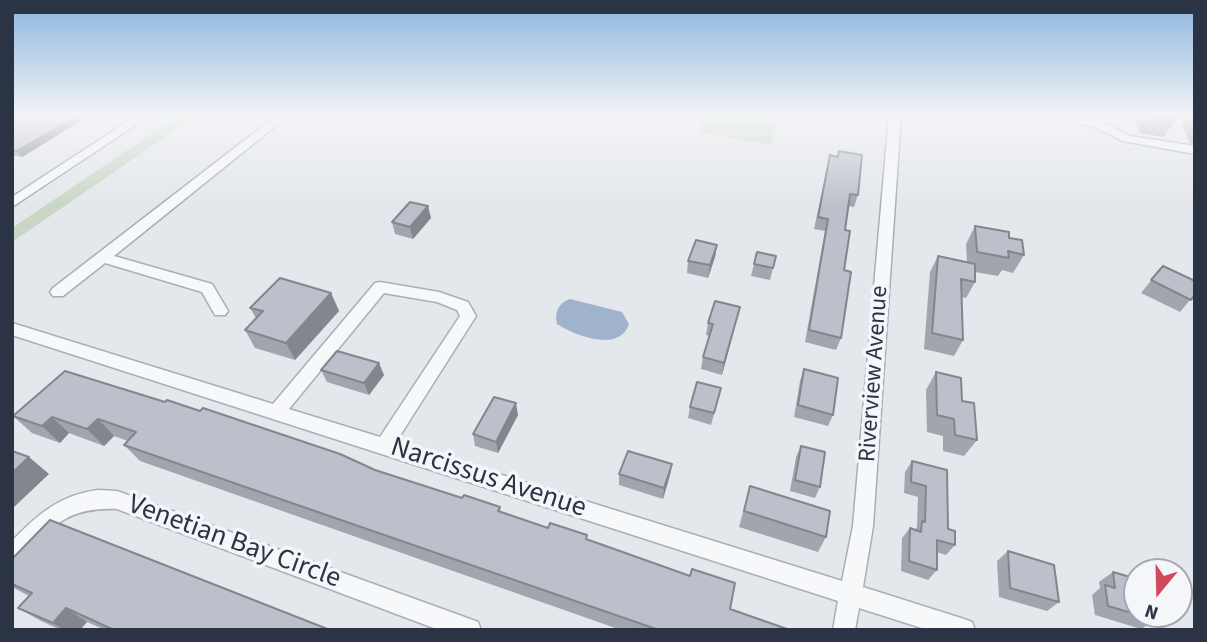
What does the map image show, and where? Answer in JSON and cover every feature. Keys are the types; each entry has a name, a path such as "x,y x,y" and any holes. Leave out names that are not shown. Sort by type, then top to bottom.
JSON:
{"street":[{"path":"12,203 99,146"},
{"path":"58,292 245,146"},
{"name":"Riverview Avenue","path":"844,630 863,526 892,146"},
{"path":"1170,146 1195,150"},
{"path":"102,257 207,288 220,311"},
{"path":"276,413 380,287 425,294 463,306 468,316 384,446"},
{"name":"Narcissus Avenue","path":"12,329 964,630"},
{"name":"Venetian Bay Circle","path":"12,556 65,504 97,498 117,500 470,630"}],"green space":[{"path":"134,146 152,146 12,242 12,228"}],"water":[{"path":"570,299 622,312 629,324 624,333 607,340 575,333 557,324 556,320 560,306"}],"building":[{"path":"12,146 25,146 17,151 12,150"},
{"path":"839,151 862,155 858,195 850,194 845,230 850,231 844,270 851,272 841,338 809,330 828,219 818,217 830,155 838,157"},
{"path":"410,202 428,206 410,227 392,222"},
{"path":"975,226 1009,232 1009,238 1022,240 1024,255 1008,251 1009,258 977,252"},
{"path":"696,240 717,245 710,265 688,261"},
{"path":"757,252 776,256 773,268 754,264"},
{"path":"938,256 975,264 975,282 961,279 963,340 932,333"},
{"path":"1163,266 1195,281 1195,294 1191,300 1151,280"},
{"path":"280,278 331,293 286,343 245,330 263,311 250,308"},
{"path":"715,301 740,307 724,363 703,357 713,324 708,323"},
{"path":"337,351 379,363 364,383 321,370"},
{"path":"804,369 838,378 833,415 798,405"},
{"path":"65,371 165,402 167,400 200,411 203,408 340,454 375,470 462,498 464,495 500,507 498,511 548,528 550,523 587,535 586,539 690,576 692,569 735,583 730,609 790,630 659,630 124,445 136,432 98,419 87,429 52,417 42,426 13,416"},
{"path":"936,372 961,378 962,401 974,403 977,440 955,435 954,419 937,415"},
{"path":"697,382 721,388 714,413 690,407"},
{"path":"494,397 516,403 496,442 473,434"},
{"path":"801,446 825,452 820,487 795,480"},
{"path":"12,451 29,457 12,473"},
{"path":"628,451 672,464 664,488 619,474"},
{"path":"912,461 947,470 948,529 955,531 955,545 937,540 937,570 909,561 910,528 921,532 922,521 925,522 926,486 911,482"},
{"path":"750,486 830,511 826,537 744,511"},
{"path":"50,520 330,630 114,630 66,608 53,623 18,608 32,593 12,584 12,559"},
{"path":"1008,551 1054,565 1059,602 1010,588"},
{"path":"1113,572 1123,575 1123,610 1108,606 1105,585 1115,588"}]}
